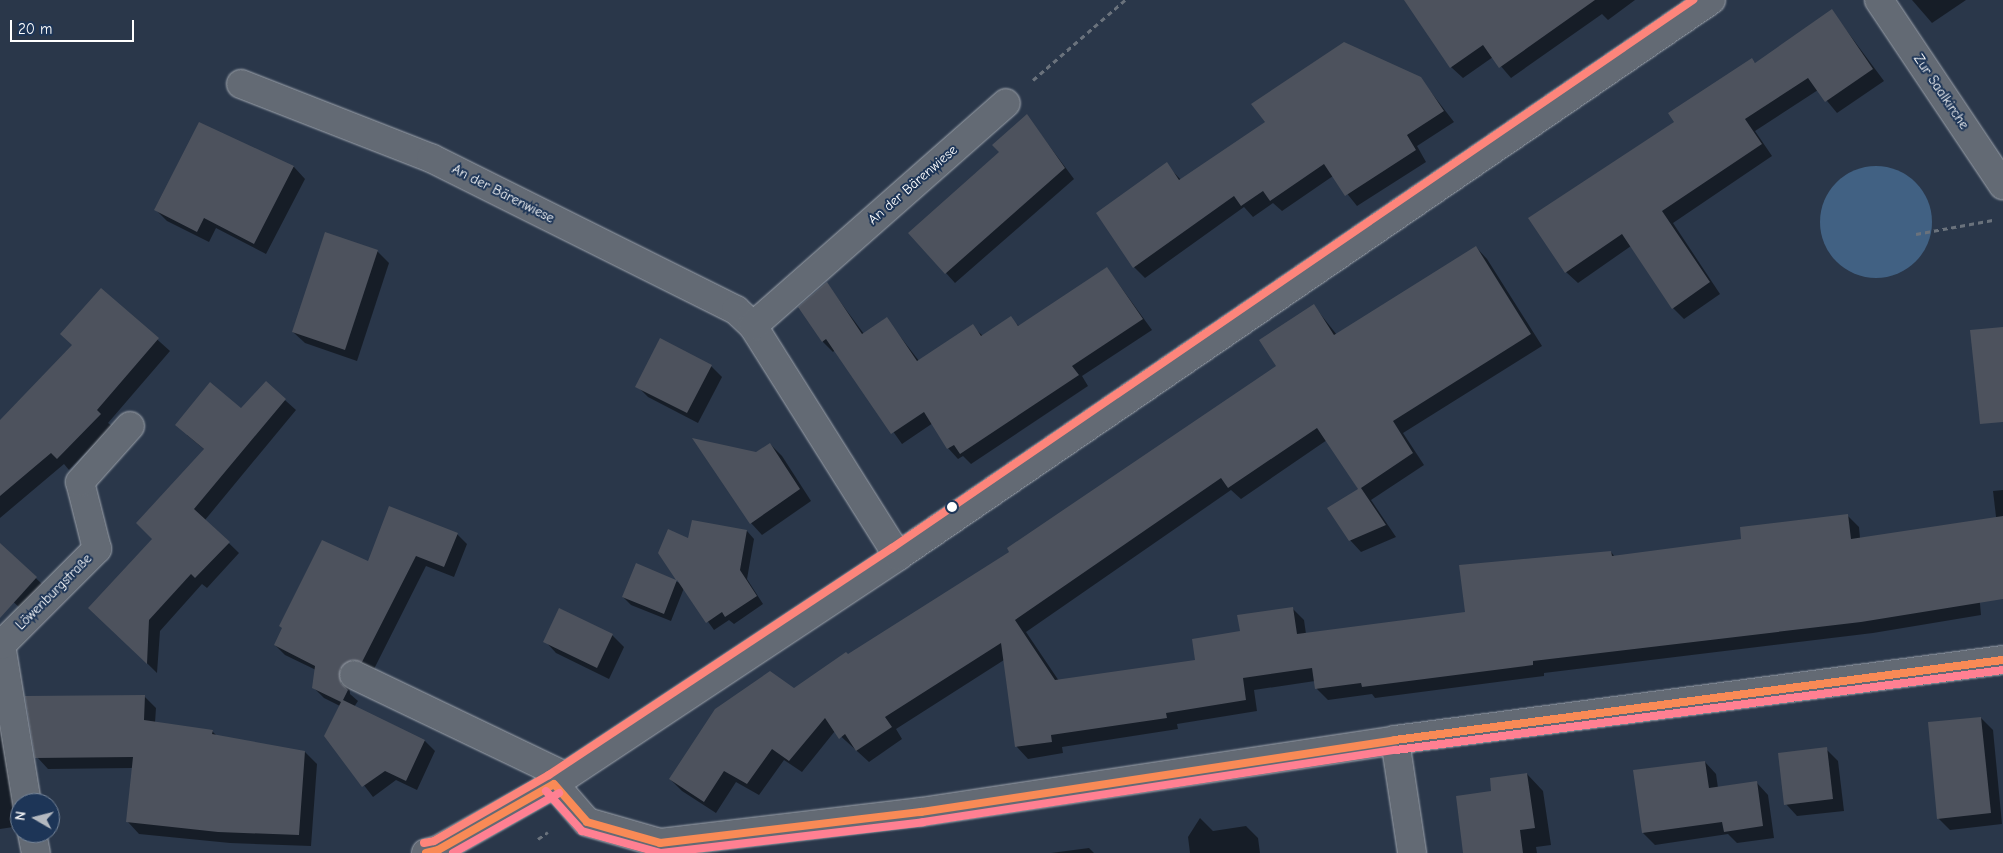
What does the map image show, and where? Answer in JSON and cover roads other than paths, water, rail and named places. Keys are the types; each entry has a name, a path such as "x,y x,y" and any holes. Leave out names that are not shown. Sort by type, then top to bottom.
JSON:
{"street":[{"path":"434,852 559,780 898,556 1711,0"},
{"name":"Zur Saalkirche","path":"1879,0 2003,185"},
{"name":"An der Bärenwiese","path":"241,84 431,158 736,310 753,326 898,556"},
{"name":"An der Bärenwiese","path":"753,326 1006,103"},
{"name":"Löwenburgstraße","path":"25,793 2,645 97,549 80,482 130,426"},
{"path":"354,675 559,780 587,822 660,843 737,845 1395,740 2003,660"},
{"path":"1395,740 1412,853"}],"water":[{"path":"1876,166 1897,170 1916,182 1928,201 1932,222 1928,243 1916,262 1897,274 1876,278 1855,274 1836,262 1824,243 1820,222 1824,201 1836,182 1855,170"}]}
